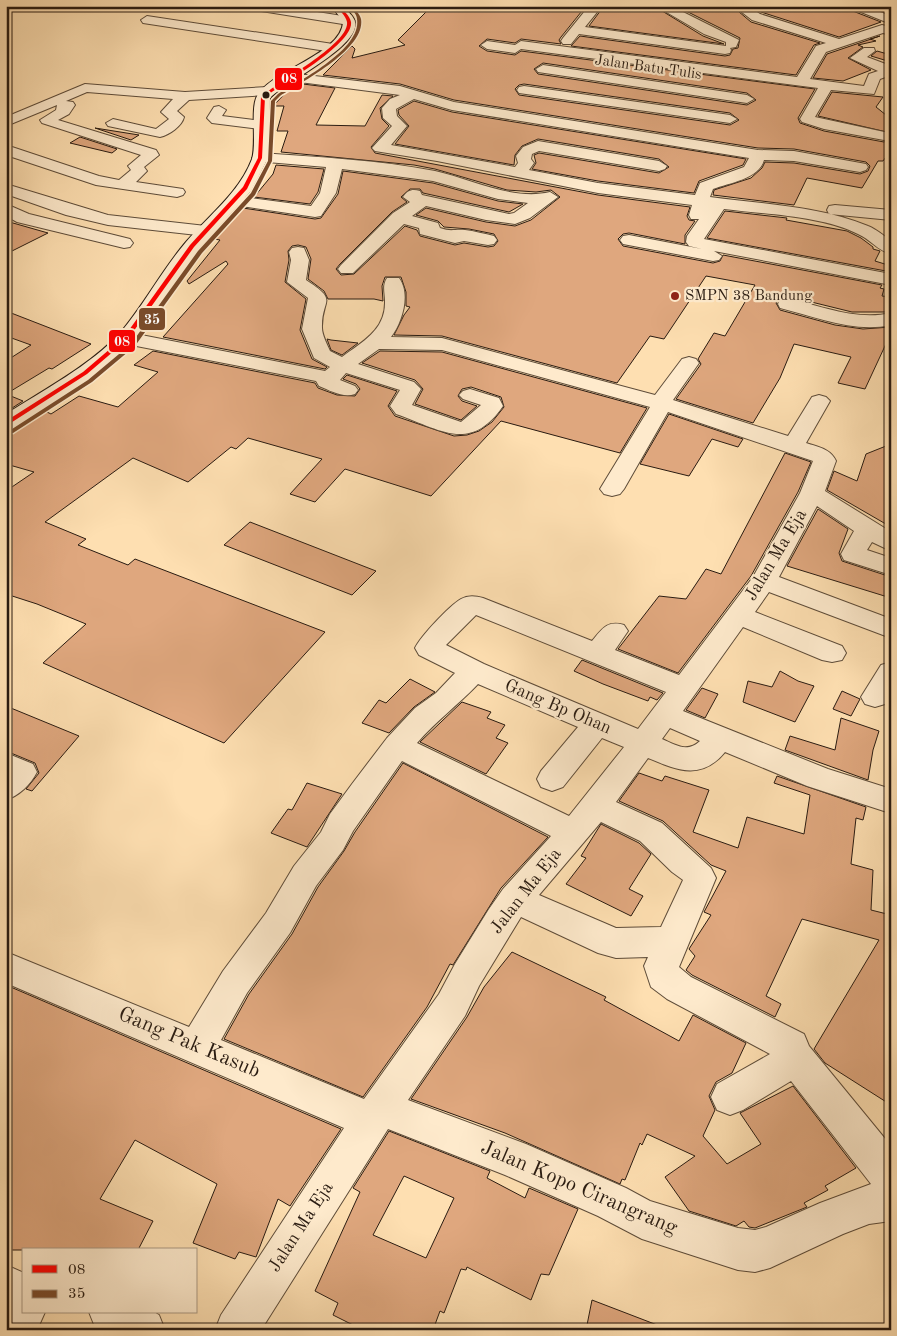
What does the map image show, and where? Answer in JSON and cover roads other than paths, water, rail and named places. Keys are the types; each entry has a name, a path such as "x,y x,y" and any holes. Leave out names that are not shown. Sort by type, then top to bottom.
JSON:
{"street":[{"path":"319,6 341,12"},
{"path":"662,6 708,31 729,45"},
{"path":"740,6 756,17 871,50 856,58 890,71"},
{"path":"852,6 889,26"},
{"path":"503,113 597,8"},
{"path":"254,13 273,10 341,12"},
{"path":"774,10 859,37"},
{"path":"6,424 85,373 126,338 192,246 245,188 260,158 263,97 267,91 333,48 348,32 341,12"},
{"path":"147,20 333,48"},
{"path":"628,24 660,41"},
{"path":"802,81 821,49 889,26"},
{"path":"578,30 660,41 729,45 750,41"},
{"path":"487,45 559,49 869,91 874,77 890,71"},
{"path":"712,69 729,45"},
{"name":"Jalan Batu Tulis","path":"544,69 747,99"},
{"path":"289,77 400,90 441,103 711,145 758,155 794,156 860,167"},
{"path":"711,145 730,119 766,77"},
{"path":"826,86 807,119 824,125 884,136"},
{"path":"122,185 140,171 136,166 152,153 55,124 74,106 88,88 185,96 267,91"},
{"path":"524,90 730,119"},
{"path":"441,103 453,91"},
{"path":"365,166 400,126 390,118 389,108 395,102 413,94"},
{"path":"102,120 160,133 177,120 176,117 168,112 185,96"},
{"path":"6,122 74,106"},
{"path":"219,110 214,118 217,120 261,125"},
{"path":"538,146 554,121"},
{"path":"395,133 411,135"},
{"path":"519,173 526,163 523,159 524,154 529,148 538,146 659,166"},
{"path":"380,148 437,156 598,188 789,212 827,219 864,230 891,249"},
{"path":"6,150 88,177 122,185 177,192"},
{"path":"506,151 524,154"},
{"path":"712,202 703,190 706,186 750,170 755,166 758,155"},
{"path":"260,158 365,166 434,176 498,194 540,200 550,197 564,181"},
{"path":"234,201 316,212 328,193 334,163"},
{"path":"434,176 412,197 476,213 514,220 532,210 540,200"},
{"path":"6,189 72,211 116,221 206,231"},
{"path":"347,269 400,218 424,200"},
{"path":"681,250 712,202"},
{"path":"712,202 694,242 891,280"},
{"path":"6,209 23,218 124,243"},
{"path":"789,212 833,210 891,215"},
{"path":"425,232 441,220 461,225 476,213"},
{"path":"400,218 425,232 455,238 461,234 488,240"},
{"path":"629,240 734,261"},
{"path":"298,252 300,260 296,282 316,295 318,300 312,329 315,343 321,354 337,372"},
{"path":"348,390 326,383 337,372 377,342 392,322 396,299 393,282"},
{"path":"787,304 865,322 884,322 891,319"},
{"path":"126,338 392,382 411,389 401,406 404,409 459,429 470,428 492,406 492,402 470,395"},
{"path":"377,342 422,343 456,347 662,403 794,445 819,401"},
{"path":"392,382 422,343"},
{"path":"612,489 662,403 689,363"},
{"name":"Jalan Ma Eja","path":"236,1330 376,1115 452,1005 493,931 515,899 596,806 764,581 812,493 825,461 819,455 794,445"},
{"path":"812,493 891,542"},
{"path":"868,528 853,554 891,567"},
{"path":"764,581 891,629"},
{"name":"Gang Bp Ohan","path":"597,654 474,604 470,605 450,624 430,644 429,648 474,671 682,760 694,760 708,754 718,738"},
{"path":"738,615 832,653"},
{"path":"615,631 597,654 683,688"},
{"path":"197,1047 235,982 278,922 305,876 332,841 341,823 398,746 425,715 446,700 474,671"},
{"path":"875,696 891,672"},
{"path":"663,714 818,778 887,800"},
{"path":"552,779 596,724"},
{"path":"398,746 573,832"},
{"path":"6,754 9,755 6,763 22,772 6,788"},
{"path":"596,806 652,832 695,871 700,878 660,966 663,976 679,988 794,1052 891,1177"},
{"path":"515,899 598,938 616,943 671,942"},
{"name":"Gang Pak Kasub","path":"6,967 197,1047 376,1115"},
{"path":"730,1097 794,1052"},
{"name":"Jalan Kopo Cirangrang","path":"376,1115 512,1158 612,1202 642,1219 738,1249 755,1251 770,1247 834,1216 869,1204 891,1201"},
{"path":"6,1286 22,1296"},
{"path":"12,1330 23,1314"},
{"path":"114,1314 144,1330"}],"place":[{"name":"SMPN 38 Bandung","path":"675,296"}]}
